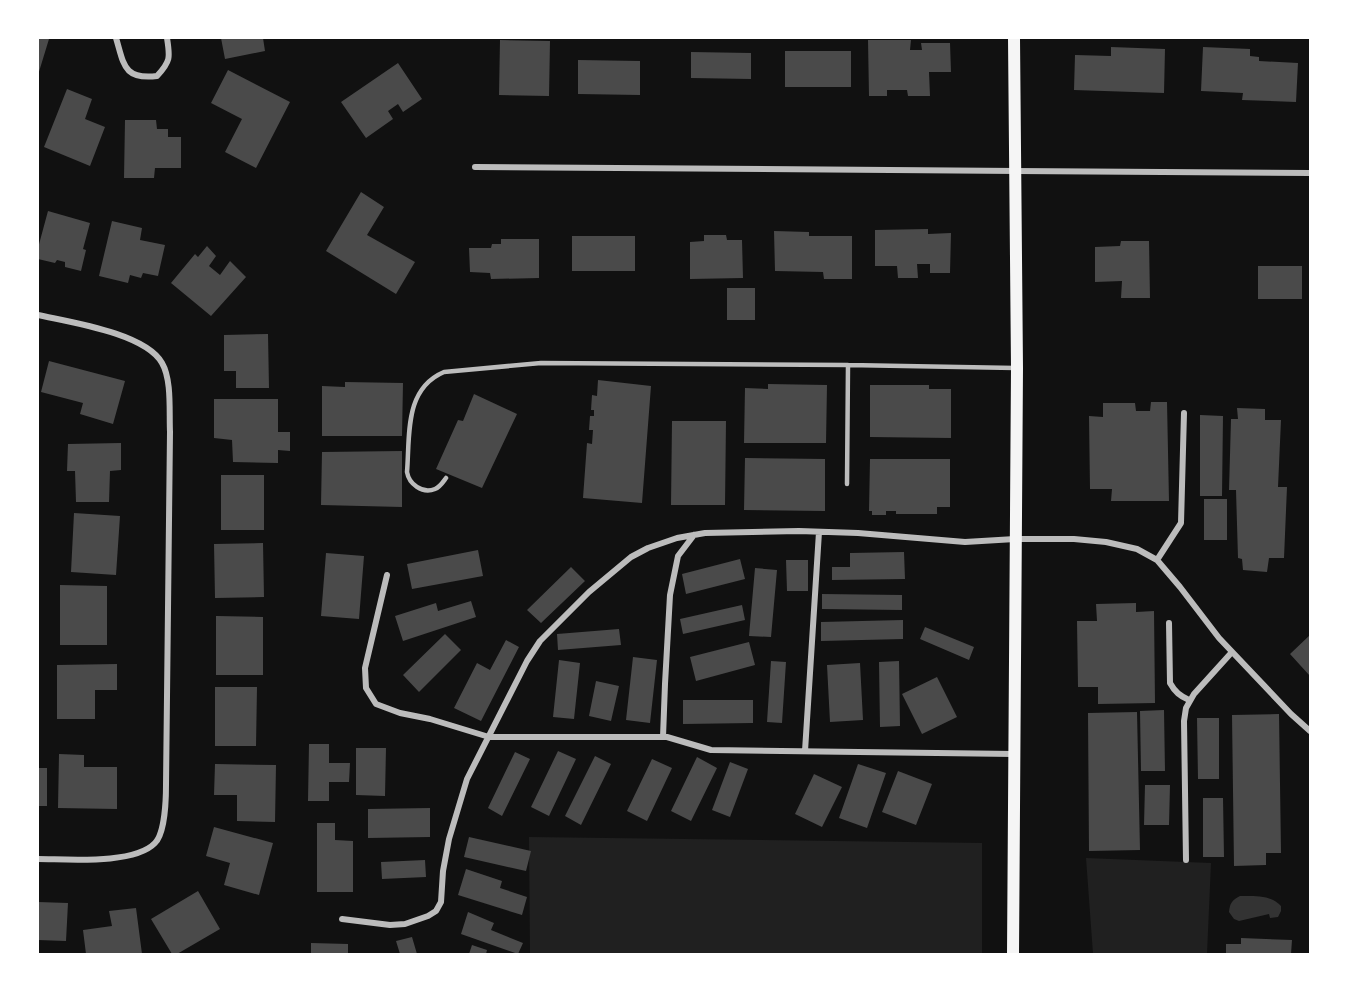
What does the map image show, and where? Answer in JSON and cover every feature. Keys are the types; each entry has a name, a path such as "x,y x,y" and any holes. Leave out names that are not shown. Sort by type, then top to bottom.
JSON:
{"main road":[{"path":"1013,954 1017,368 1014,38"}],"street":[{"path":"116,38 125,68 134,75 146,77 157,76 167,64 169,54 167,38"},
{"path":"475,166 1311,173"},
{"path":"38,315 122,335 141,345 161,361 168,384 170,432 166,773 162,827 155,843 142,852 132,855 97,860 38,859"},
{"path":"1157,560 1181,523 1184,413"},
{"path":"342,919 390,925 405,924 436,911 441,902 443,871 449,839 467,779 527,661 540,641 582,599 632,557 648,548 676,538 705,533 741,531 819,532 965,542 1074,539 1106,542 1137,549 1157,560 1180,586 1219,638 1291,714 1311,731"},
{"path":"805,751 819,532"},
{"path":"663,738 670,595 678,556 695,535"},
{"path":"387,575 365,668 366,688 376,704 400,713 430,719 489,737 667,738 711,750 1014,754"},
{"path":"1169,623 1170,683 1174,691 1189,700"},
{"path":"1186,860 1184,721 1186,708 1189,700 1232,652"}],"lane":[{"path":"446,478 434,490 423,490 413,485 408,479 407,472 411,410 427,382 444,372 541,363 1017,368"},
{"path":"847,484 848,365"}],"shaded area":[{"path":"529,837 982,843 982,954 530,954"},
{"path":"1086,858 1211,863 1207,954 1093,954"},
{"path":"1240,896 1273,900 1281,906 1281,911 1278,917 1270,918 1269,914 1239,921 1234,919 1229,912 1232,902"}],"building":[{"path":"38,38 49,39 38,75"},
{"path":"221,38 263,38 265,51 225,59"},
{"path":"500,40 550,41 549,96 499,95"},
{"path":"868,40 911,40 910,50 922,50 921,43 950,43 951,72 929,72 930,96 908,96 907,90 887,90 887,96 869,96"},
{"path":"1111,47 1165,49 1164,93 1074,90 1075,55 1111,56"},
{"path":"1203,47 1250,49 1250,56 1259,57 1259,61 1298,63 1296,102 1242,100 1243,93 1201,91"},
{"path":"785,51 851,51 851,87 785,87"},
{"path":"691,52 751,53 751,79 691,78"},
{"path":"578,60 640,61 640,95 578,94"},
{"path":"398,63 422,99 403,112 398,104 388,111 393,119 366,138 341,102"},
{"path":"228,70 290,102 256,168 225,152 242,119 211,103"},
{"path":"67,89 92,99 85,119 105,127 90,166 44,147"},
{"path":"125,120 156,120 157,129 168,129 168,137 181,137 181,168 155,168 154,178 124,178"},
{"path":"361,192 384,207 367,235 415,262 396,294 326,251"},
{"path":"48,211 90,223 83,249 86,250 81,271 65,267 65,262 57,260 55,263 38,259 38,248"},
{"path":"112,221 142,228 140,240 165,245 158,276 143,273 141,278 130,275 128,283 99,276"},
{"path":"928,229 928,234 951,233 950,273 930,273 930,264 917,264 918,278 898,278 897,266 875,266 875,230"},
{"path":"774,231 809,232 809,236 852,236 852,279 824,279 823,272 775,271"},
{"path":"704,235 726,235 727,240 742,240 743,278 690,279 690,242 704,241"},
{"path":"572,236 635,236 635,271 572,271"},
{"path":"501,239 539,239 539,278 491,279 490,273 470,272 469,248 491,248 492,244 501,244"},
{"path":"1121,241 1149,241 1150,298 1121,298 1122,281 1095,282 1095,247 1120,246"},
{"path":"207,246 216,256 209,266 220,275 230,261 246,277 211,316 171,283 195,254 198,257"},
{"path":"1258,266 1302,266 1302,299 1258,299"},
{"path":"727,288 755,288 755,320 727,320"},
{"path":"268,334 269,388 236,388 236,371 224,371 224,335"},
{"path":"49,361 125,381 113,424 80,414 83,403 41,392"},
{"path":"598,380 651,386 642,503 583,498 587,443 592,444 593,430 589,430 590,416 594,416 594,410 591,410 592,395 597,396"},
{"path":"345,382 403,383 402,436 322,436 322,386 345,387"},
{"path":"768,384 827,385 826,443 744,443 745,388 768,389"},
{"path":"870,385 929,385 929,389 951,389 951,438 870,437"},
{"path":"474,394 517,414 482,488 436,469 458,420 463,421"},
{"path":"214,399 278,399 278,432 290,432 290,451 278,450 278,463 233,462 232,440 214,438"},
{"path":"1151,402 1167,402 1169,501 1111,501 1112,489 1090,489 1089,416 1103,417 1103,403 1135,403 1136,411 1150,411"},
{"path":"1237,408 1265,409 1265,420 1281,420 1278,487 1287,487 1284,558 1269,558 1267,572 1243,570 1242,559 1238,558 1236,490 1229,490 1231,419 1238,419"},
{"path":"1200,415 1223,416 1222,496 1200,496"},
{"path":"672,421 726,421 725,505 671,505"},
{"path":"121,443 121,470 110,471 109,502 76,502 75,471 67,471 68,444"},
{"path":"402,451 402,507 321,505 322,452"},
{"path":"745,458 825,459 825,511 744,510"},
{"path":"870,459 950,459 950,507 937,507 937,514 896,514 896,511 886,511 886,515 872,515 872,511 869,511"},
{"path":"221,475 264,475 264,530 221,530"},
{"path":"1204,499 1227,499 1227,540 1204,540"},
{"path":"74,513 120,516 116,575 71,572"},
{"path":"263,543 264,597 215,598 214,544"},
{"path":"478,550 483,576 412,589 407,564"},
{"path":"904,552 905,579 832,580 832,567 850,567 850,553"},
{"path":"326,553 364,556 359,619 321,616"},
{"path":"740,559 745,579 686,594 682,574"},
{"path":"786,560 808,560 808,591 787,591"},
{"path":"571,567 585,581 541,623 527,610"},
{"path":"755,568 777,570 771,637 749,636"},
{"path":"60,585 107,586 107,645 60,645"},
{"path":"822,594 902,595 902,610 822,609"},
{"path":"471,601 476,617 403,641 395,616 436,603 438,611"},
{"path":"1136,603 1136,612 1154,611 1155,703 1098,704 1098,687 1078,687 1077,621 1097,621 1096,604"},
{"path":"742,605 745,620 683,634 680,619"},
{"path":"216,616 263,617 263,675 216,675"},
{"path":"903,620 903,639 821,641 821,622"},
{"path":"925,627 974,647 969,660 920,639"},
{"path":"619,629 621,645 558,650 557,634"},
{"path":"445,634 461,650 419,692 403,675"},
{"path":"1310,635 1310,676 1290,654"},
{"path":"506,640 519,647 481,721 454,708 477,663 490,670"},
{"path":"749,642 755,665 696,681 690,657"},
{"path":"633,657 657,660 650,723 626,720"},
{"path":"559,660 580,663 574,719 553,717"},
{"path":"771,661 786,662 782,723 767,722"},
{"path":"899,661 900,726 880,727 879,662"},
{"path":"860,663 863,720 830,722 827,665"},
{"path":"117,664 117,690 95,690 95,719 57,719 57,665"},
{"path":"937,677 957,717 922,734 902,694"},
{"path":"596,681 619,686 611,721 589,716"},
{"path":"215,687 257,687 256,746 215,746"},
{"path":"683,700 753,700 753,723 683,724"},
{"path":"1164,710 1165,771 1141,771 1140,711"},
{"path":"1137,712 1140,850 1089,851 1088,713"},
{"path":"1279,714 1281,853 1266,853 1266,865 1234,866 1232,715"},
{"path":"1197,718 1219,718 1219,779 1198,779"},
{"path":"309,744 329,744 329,763 350,763 349,782 329,782 329,801 308,801"},
{"path":"356,748 386,748 385,796 356,795"},
{"path":"558,751 576,759 549,816 531,807"},
{"path":"515,752 530,759 502,816 488,808"},
{"path":"59,754 84,755 84,767 117,767 117,809 58,808"},
{"path":"595,756 611,764 581,825 565,816"},
{"path":"697,757 717,768 691,821 671,811"},
{"path":"652,759 672,768 647,821 627,811"},
{"path":"730,762 748,769 730,817 712,810"},
{"path":"215,764 276,765 275,822 237,821 237,795 214,795"},
{"path":"858,764 886,773 867,828 839,818"},
{"path":"38,768 47,768 47,806 38,806"},
{"path":"898,771 932,784 916,825 882,812"},
{"path":"814,774 842,787 822,827 795,814"},
{"path":"1145,785 1170,785 1169,825 1144,825"},
{"path":"1203,798 1223,798 1224,857 1203,857"},
{"path":"430,808 430,837 368,838 368,809"},
{"path":"317,823 335,823 335,840 353,841 353,892 317,892"},
{"path":"214,827 273,843 259,895 224,885 230,863 206,856"},
{"path":"469,837 531,851 526,871 464,857"},
{"path":"425,860 426,877 382,879 381,862"},
{"path":"466,869 502,881 500,888 527,897 522,915 458,895"},
{"path":"198,891 220,929 177,954 172,954 151,919"},
{"path":"38,902 68,903 66,941 38,940"},
{"path":"136,908 142,954 86,954 83,930 112,926 109,911"},
{"path":"468,912 494,923 491,930 523,943 518,954 461,934"},
{"path":"412,937 417,954 400,954 396,941"},
{"path":"1241,938 1292,940 1291,954 1226,954 1226,944 1241,944"},
{"path":"311,943 348,944 348,954 311,954"},
{"path":"472,945 487,950 486,954 469,954"}]}
